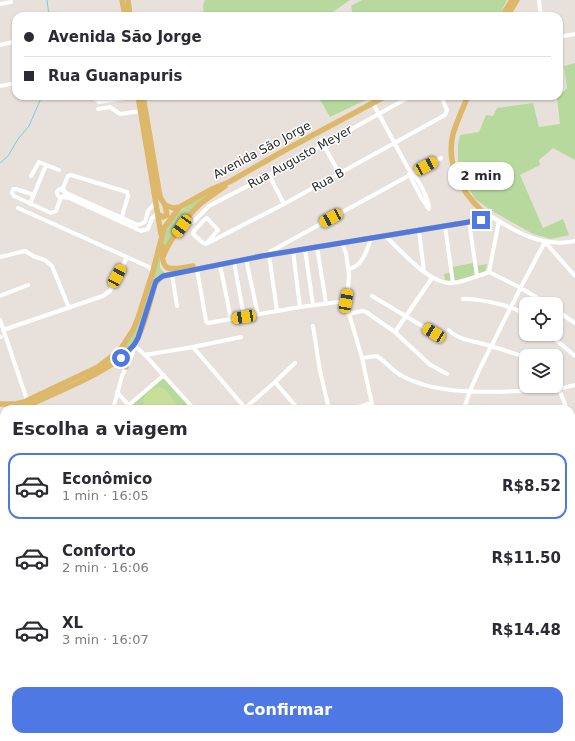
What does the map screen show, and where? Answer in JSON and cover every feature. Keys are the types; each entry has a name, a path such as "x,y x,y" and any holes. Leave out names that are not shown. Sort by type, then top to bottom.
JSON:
{"main road":[{"path":"122,0 124,12"},
{"path":"128,0 130,12"},
{"path":"504,12 512,0"},
{"path":"510,12 517,0"},
{"path":"139,100 162,237"},
{"path":"144,100 159,192 165,205 167,215 163,217 158,214"},
{"name":"Avenida São Jorge","path":"8,405 28,400 98,367 120,350 133,330 153,271 166,225 180,207 378,100"},
{"path":"361,109 385,100"},
{"path":"238,177 199,205 189,215 169,244 164,255 162,262 166,267 173,269 246,259 469,222 478,217 481,210 469,198 460,183 456,173 452,153 453,134 466,100"},
{"path":"165,205 172,208 180,207"},
{"name":"Avenida São Jorge","path":"162,237 162,262"},
{"path":"29,405 99,371 120,358 134,345 140,332 155,284 160,278 172,274 246,259"},
{"path":"120,358 126,367"}],"street":[{"path":"539,0 540,12"},
{"path":"0,4 11,2"},
{"path":"563,36 575,34"},
{"path":"0,45 12,42"},
{"path":"0,86 12,84"},
{"path":"97,100 99,102 112,100"},
{"name":"Rua Augusto Meyer","path":"193,222 209,206 269,175 323,142 404,100"},
{"name":"Rua B","path":"206,244 284,204 447,113 443,100"},
{"path":"374,105 409,170 422,199 429,209 429,204 411,174"},
{"path":"98,109 110,107 120,114 141,111"},
{"path":"323,142 339,173"},
{"path":"262,256 441,158"},
{"path":"31,176 38,162 59,170"},
{"path":"30,204 46,165"},
{"path":"34,194 16,188 13,189 12,193 14,196 30,204 53,213 56,211 64,195 63,191 68,176 71,175 127,192 128,196 121,220"},
{"path":"269,175 284,204"},
{"path":"144,222 138,225 121,220 69,198 58,196 57,193 59,190 63,191 121,220 141,231 147,230"},
{"path":"147,230 144,222 148,211 157,202"},
{"path":"18,208 149,267 153,271"},
{"path":"481,210 526,236 545,242 558,243 575,240"},
{"path":"147,230 152,218 158,214"},
{"path":"207,218 218,230 206,244 193,234 194,231 207,218"},
{"path":"478,276 469,222 493,218"},
{"path":"489,272 499,221"},
{"path":"445,226 452,283"},
{"path":"419,230 424,272"},
{"path":"385,236 424,272 441,283 452,283 489,272 535,297"},
{"path":"349,269 354,267 362,260 368,250 371,238"},
{"path":"545,242 575,276"},
{"path":"465,405 469,392 510,307 545,242"},
{"path":"342,243 346,253 349,269 349,282 346,301 348,314 362,358 372,404 368,405"},
{"path":"317,247 326,304"},
{"path":"305,249 313,305"},
{"path":"0,257 27,251 35,257 45,260 56,271 69,308"},
{"path":"293,251 300,307"},
{"path":"269,255 277,311"},
{"path":"3,330 107,294 127,257"},
{"path":"246,259 258,314"},
{"path":"234,262 244,317"},
{"path":"220,265 231,319"},
{"path":"197,269 206,321 208,323 300,307 346,301"},
{"path":"172,274 177,306"},
{"path":"395,332 432,278"},
{"path":"0,296 28,285"},
{"path":"372,296 434,333"},
{"path":"463,298 482,300 510,307 519,311"},
{"path":"348,314 364,311 395,332 428,364 446,374"},
{"path":"563,315 575,323"},
{"path":"0,320 28,400"},
{"path":"314,326 320,371 328,405"},
{"path":"449,330 460,338 519,355"},
{"path":"145,354 193,347 241,337"},
{"path":"557,341 575,356"},
{"path":"134,345 145,354 190,405"},
{"path":"114,405 126,367 133,353 134,345"},
{"path":"193,347 242,405"},
{"path":"362,358 377,356 395,372 410,380 433,387 469,392 519,390"},
{"path":"249,405 295,363"},
{"path":"132,405 164,375"},
{"path":"563,388 573,385 575,381"},
{"path":"275,382 295,405"},
{"path":"117,392 128,405"},
{"path":"561,393 565,405"}],"green space":[{"path":"205,0 350,0 333,12 204,12 203,6"},
{"path":"362,0 507,0 501,12 352,12 351,6"},
{"path":"575,63 575,160 553,148 539,160 540,165 520,175 543,228 563,219 569,235 551,239 533,234 492,211 475,199 463,178 458,162 458,145 460,135 479,132 486,115 493,116 497,108 533,103 539,127 560,124 557,100 563,100 563,92 567,88 564,66"},
{"path":"320,100 366,100 330,117"},
{"path":"218,189 196,206 163,255 163,239 172,220 185,208"},
{"path":"160,250 160,268 165,273 159,275 154,280 139,331 128,349 121,356 102,368 102,366 128,343"},
{"path":"473,263 475,266 487,264 485,272 454,281 445,280 444,274 452,272 452,267"},
{"path":"164,377 188,405 131,405"},
{"path":"157,387 165,389 177,405 145,405 143,401 146,394"}],"waterway":[{"path":"47,0 48,12"},
{"path":"0,163 8,156 18,139 29,126 40,100"}],"route":[{"path":"121,358 134,345 138,338 156,281 163,276 262,256 481,220"}]}
